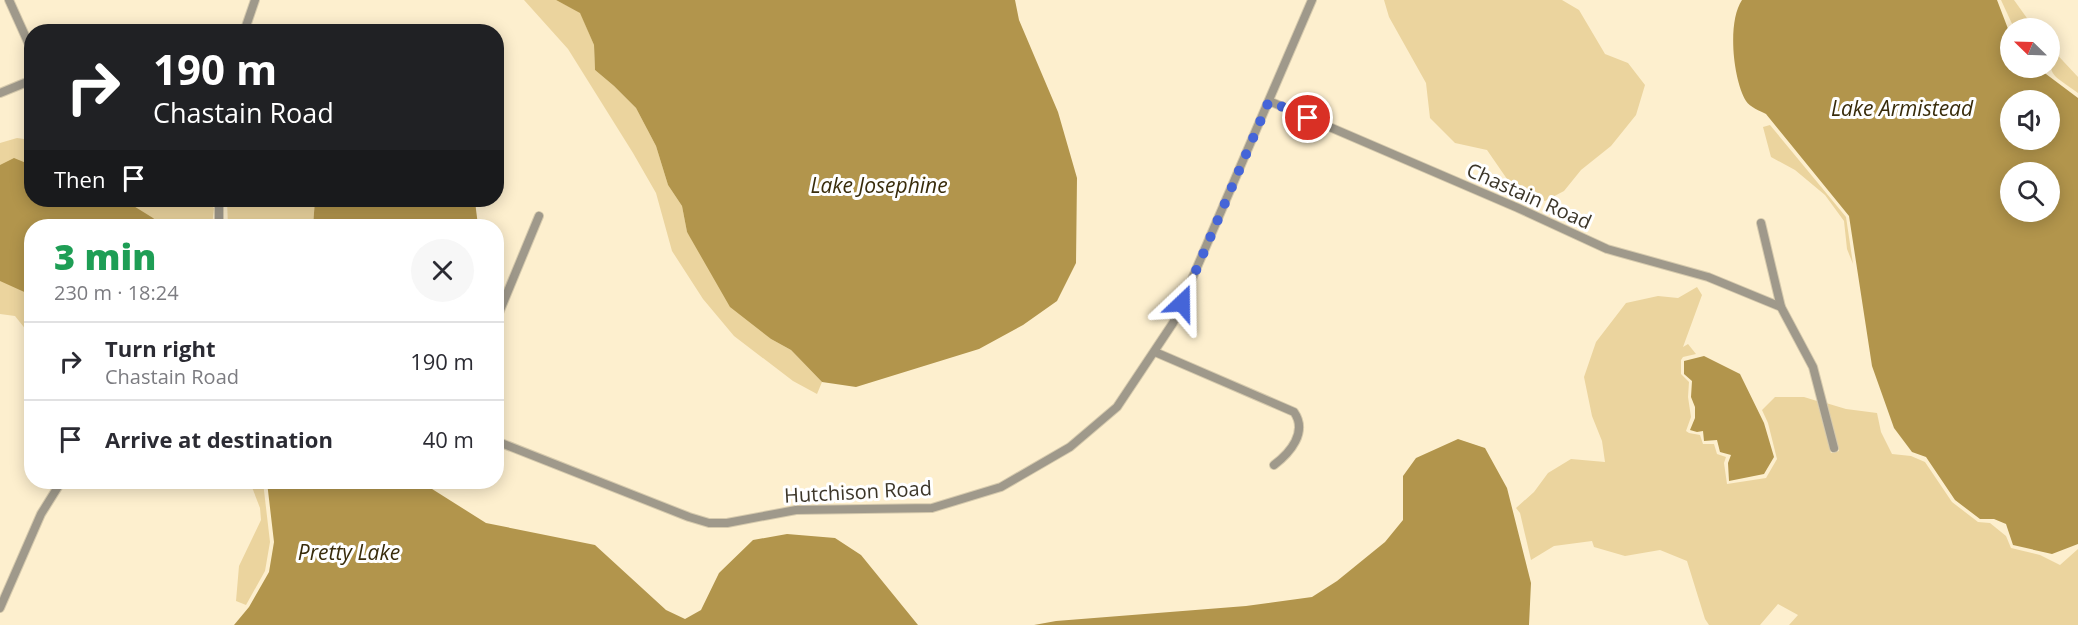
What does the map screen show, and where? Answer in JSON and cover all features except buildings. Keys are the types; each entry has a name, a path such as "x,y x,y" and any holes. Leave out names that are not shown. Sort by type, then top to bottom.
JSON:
{"street":[{"path":"9,0 24,33"},
{"path":"247,24 255,0"},
{"name":"Hutchison Road","path":"504,444 709,523 727,523 796,510 932,508 1001,487 1070,447 1117,407 1155,352 1173,323 1312,0"},
{"path":"0,93 24,83"},
{"name":"Chastain Road","path":"1269,101 1518,208 1607,249 1708,277 1781,307"},
{"path":"504,301 539,216"},
{"path":"1761,223 1781,307 1812,367 1834,448"},
{"path":"1155,352 1294,412 1300,424 1300,432 1288,452 1274,465"},
{"path":"0,608 41,514 57,489"}],"shaded area":[{"path":"524,0 556,0 580,12 594,45 595,70 636,108 656,146 668,185 682,206 687,232 753,323 771,339 791,350 822,382 817,394 793,381 734,336 703,299 672,251 656,193 633,153 568,49"},
{"path":"1384,0 1562,0 1579,10 1605,54 1628,63 1645,85 1636,115 1611,146 1581,170 1564,191 1545,201 1516,192 1487,150 1455,143 1430,118 1426,83 1389,17"},
{"path":"2001,0 2014,0 2027,18 2009,18"},
{"path":"2060,58 2078,77 2078,93 2058,78 2060,78"},
{"path":"1770,125 1846,217 1853,264 1847,249 1844,221 1825,195 1795,170 1771,157 1763,127"},
{"path":"17,138 24,139 24,207 213,207 213,219 24,219 24,327 15,316 0,314 0,143"},
{"path":"227,207 314,207 314,219 228,219"},
{"path":"1697,287 1702,295 1683,347 1688,344 1696,354 1683,357 1681,360 1681,374 1689,382 1688,397 1691,417 1686,431 1700,435 1703,444 1714,444 1717,454 1726,457 1724,463 1727,484 1766,478 1777,459 1768,423 1762,410 1775,397 1804,397 1817,401 1831,453 1839,451 1826,403 1846,409 1877,413 1881,432 1892,454 1911,456 1925,462 1952,502 1978,522 1990,523 2006,536 2011,548 2040,555 2060,565 2078,549 2078,625 1789,625 1798,615 1778,604 1760,625 1709,625 1705,619 1687,561 1660,550 1625,556 1594,547 1592,541 1554,546 1531,560 1520,513 1516,508 1534,492 1548,473 1571,459 1605,462 1602,441 1592,416 1584,377 1596,342 1626,303 1658,296 1678,298"},
{"path":"253,489 264,489 270,542 265,571 246,605 236,601 239,566 261,520 260,508"}],"water":[{"name":"Lake Josephine","path":"556,0 1015,0 1019,20 1058,112 1077,178 1076,263 1057,301 1023,325 979,349 856,387 822,382 791,350 771,339 730,307 687,232 682,206 668,185 656,146 636,108 595,70 594,45 580,13"},
{"name":"Lake Armistead","path":"1742,0 1997,0 2004,18 2000,18 2000,78 2051,78 2078,98 2078,544 2052,554 2013,545 2006,524 1994,519 1980,519 1955,500 1926,457 1912,452 1894,428 1872,366 1849,216 1766,114 1746,101 1741,91 1735,65 1734,22"},
{"path":"14,158 24,162 24,207 135,207 154,219 24,219 24,292 0,281 0,165"},
{"path":"314,207 476,207 477,219 314,219"},
{"path":"1704,356 1740,374 1764,423 1774,457 1764,474 1729,481 1728,463 1731,455 1720,452 1717,440 1704,441 1703,431 1690,430 1695,418 1695,407 1691,397 1692,381 1684,374 1684,361"},
{"path":"1458,439 1485,448 1507,488 1531,583 1529,625 1034,625 1056,621 1246,606 1312,597 1337,581 1385,542 1403,520 1403,476 1416,458"},
{"name":"Pretty Lake","path":"268,489 432,489 486,523 595,545 666,610 685,619 701,610 719,573 753,540 787,534 835,538 861,555 918,625 234,625 249,607 269,572 274,542"}],"route":[{"path":"1182,303 1269,101 1308,118"}]}
